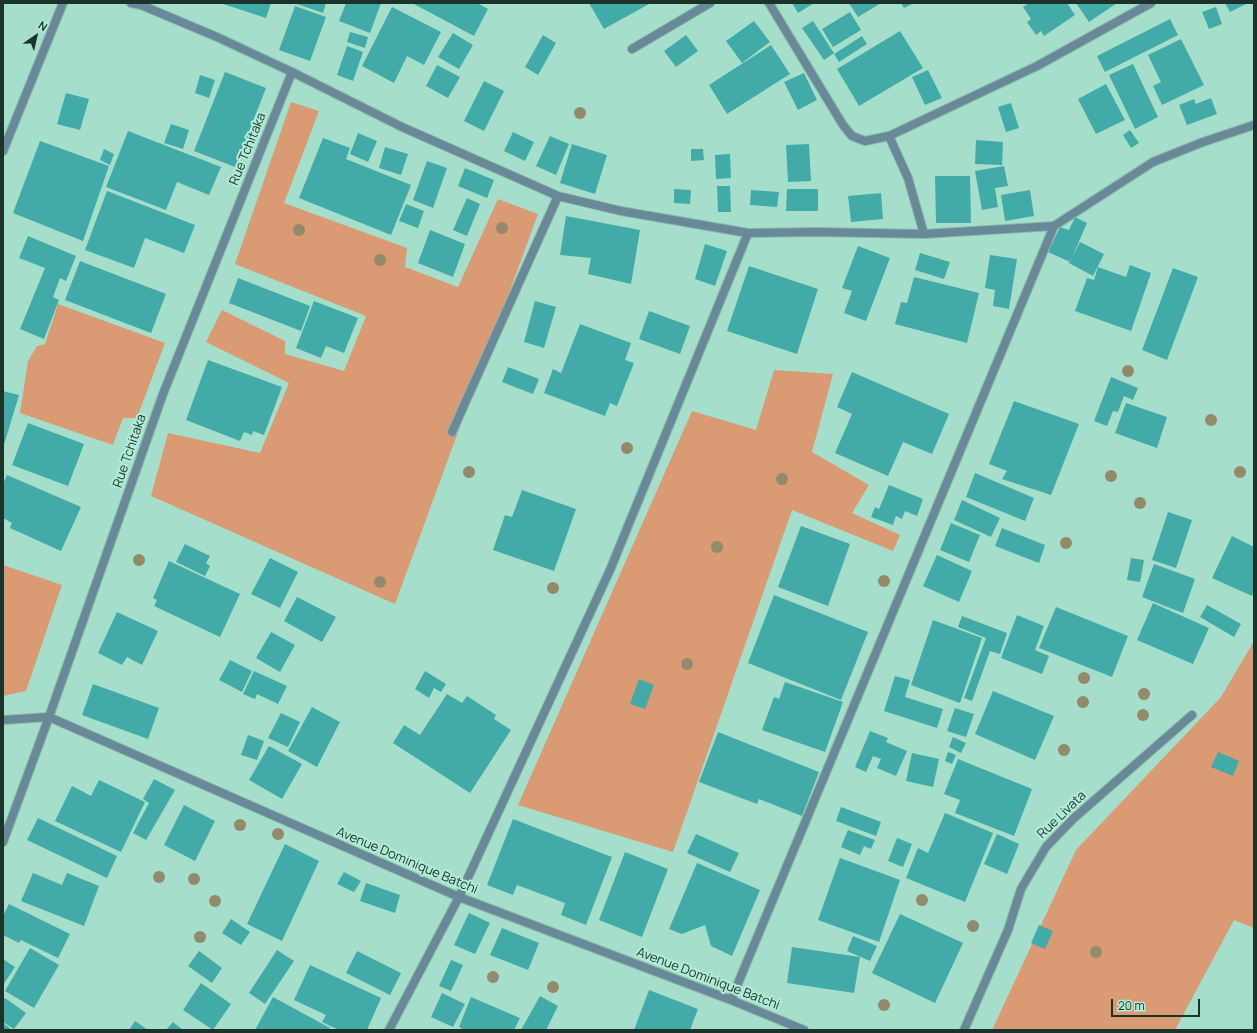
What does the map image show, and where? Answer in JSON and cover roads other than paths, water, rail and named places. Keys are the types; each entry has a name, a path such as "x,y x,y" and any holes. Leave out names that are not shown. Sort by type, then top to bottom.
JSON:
{"street":[{"path":"3,151 63,3"},
{"path":"131,3 141,5 216,37 292,72 402,127 558,196 621,211 748,233 817,232 924,234 1054,226 1153,162 1203,142 1254,125"},
{"path":"632,49 710,3"},
{"path":"769,3 843,125 852,136 865,141 889,136 1037,66 1151,3"},
{"name":"Rue Tchitaka","path":"3,842 49,717 163,394 292,72"},
{"path":"889,136 908,178 924,234"},
{"path":"452,432 558,196"},
{"path":"731,1000 1054,226"},
{"path":"389,1030 459,897 610,570 748,233"},
{"name":"Rue Livata","path":"964,1030 1008,930 1021,889 1046,847 1074,819 1192,715"},
{"name":"Avenue Dominique Batchi","path":"3,720 49,717 459,897 731,1000 804,1030"}]}
